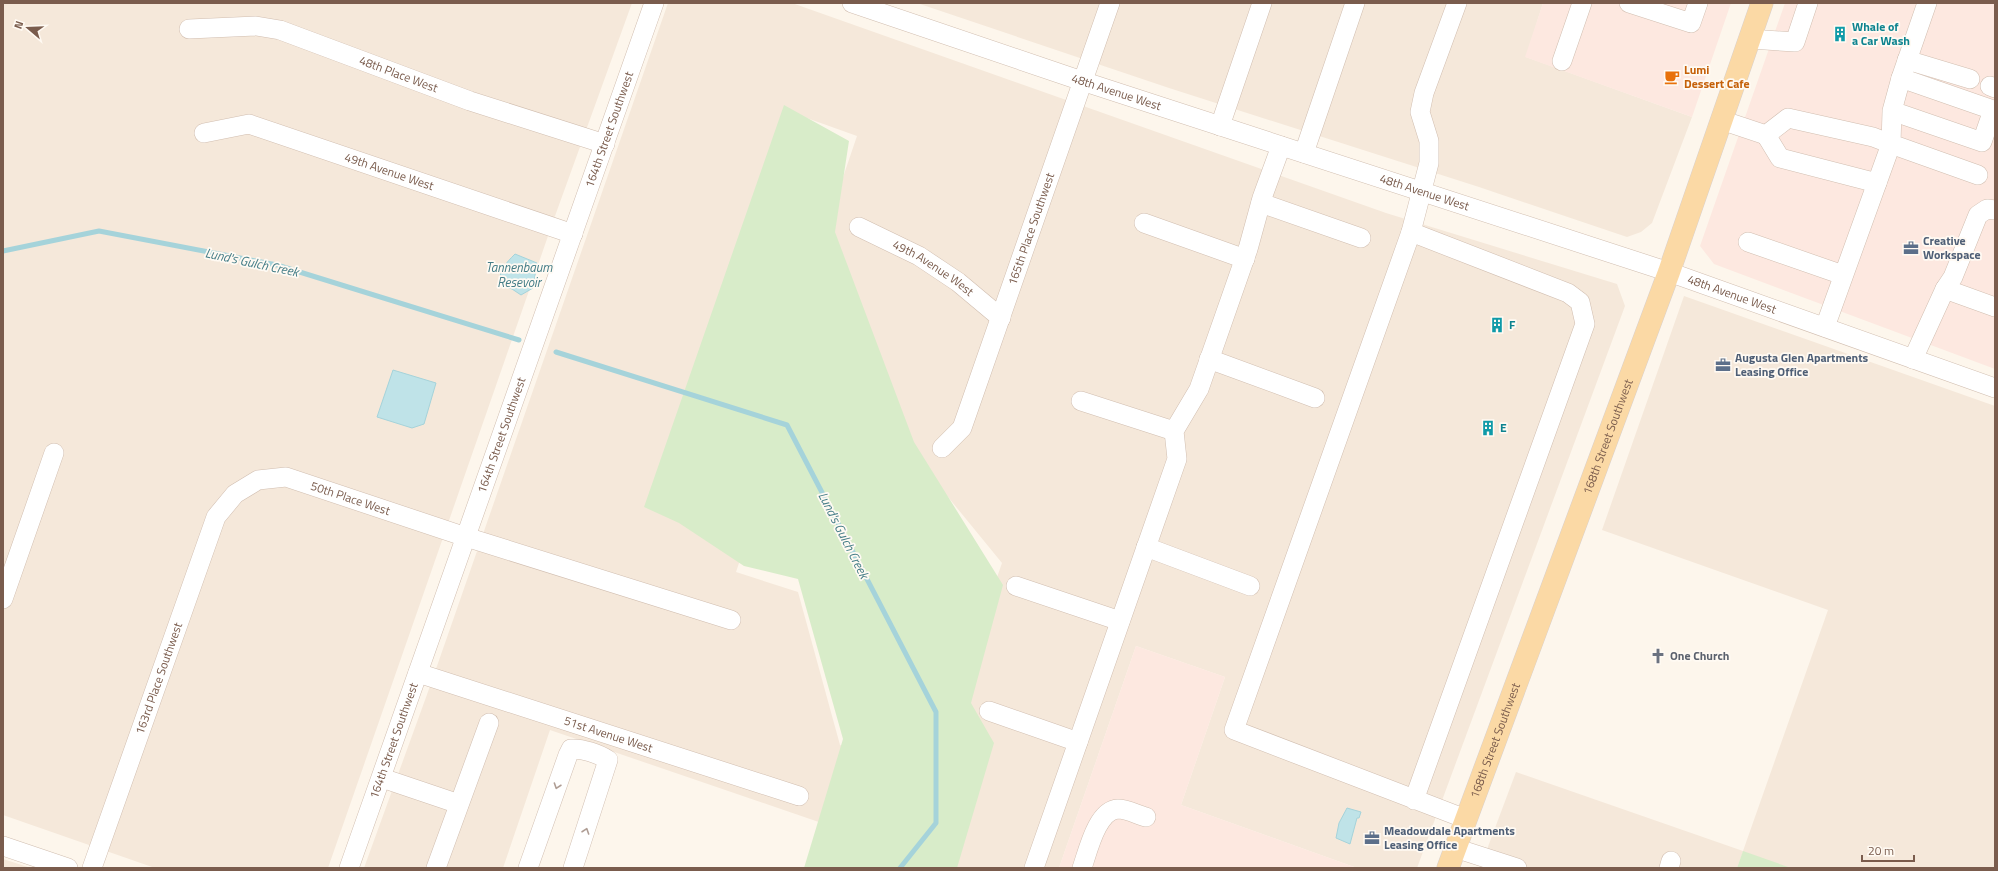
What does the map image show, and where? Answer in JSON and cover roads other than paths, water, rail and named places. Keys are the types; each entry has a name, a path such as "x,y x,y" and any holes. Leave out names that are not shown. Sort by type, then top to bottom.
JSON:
{"main road":[{"name":"168th Street Southwest","path":"1451,858 1669,272 1762,3"}],"street":[{"name":"164th Street Southwest","path":"349,868 654,3"},
{"name":"48th Avenue West","path":"852,3 1082,82 1669,272 1995,388"},
{"name":"165th Place Southwest","path":"942,448 962,428 1110,3"},
{"path":"1220,126 1262,3"},
{"path":"1304,153 1355,3"},
{"path":"1456,3 1424,93 1420,112 1429,142 1429,164 1411,232 1234,730 1466,819"},
{"path":"1562,61 1582,3"},
{"path":"1629,3 1691,23 1698,3"},
{"path":"1750,39 1795,42 1808,3"},
{"path":"1825,327 1890,144 1892,111 1901,78 1926,3"},
{"name":"48th Place West","path":"190,29 256,26 280,30 470,101 605,144"},
{"path":"1907,60 1970,79"},
{"path":"1892,111 1982,142 1994,107 1901,78"},
{"path":"1766,135 1788,118 1872,137 1978,175"},
{"path":"1721,120 1766,135 1780,158 1877,183"},
{"name":"49th Avenue West","path":"204,133 249,124 573,234"},
{"path":"1034,868 1177,459 1174,432 1198,389 1245,259 1261,202 1281,146"},
{"path":"1261,202 1361,238"},
{"path":"1913,359 1945,289 1953,277 1978,215 1987,209 1995,210"},
{"path":"1144,223 1245,259"},
{"name":"49th Avenue West","path":"859,227 919,256 958,282 1001,318"},
{"path":"1411,232 1568,293 1580,302 1585,324 1414,800"},
{"path":"1748,242 1843,275"},
{"path":"1945,289 1995,307"},
{"path":"1209,359 1315,398"},
{"path":"1081,401 1174,432"},
{"path":"3,599 54,453"},
{"name":"50th Place West","path":"235,494 258,480 286,477 466,537 731,620"},
{"name":"163rd Place Southwest","path":"92,868 216,517 235,494"},
{"path":"1146,547 1250,586"},
{"path":"1016,586 1120,621"},
{"name":"51st Avenue West","path":"418,674 798,796"},
{"path":"989,711 1078,742"},
{"path":"436,868 489,723"},
{"path":"528,868 568,756 571,749 577,748 604,757 608,760 573,868"},
{"path":"382,778 459,804"},
{"path":"1082,868 1099,823 1112,810 1120,809 1146,817"},
{"path":"3,846 68,868"},
{"path":"1451,858 1517,868"}],"water":[{"name":"Tannenbaum Resevoir","path":"515,254 537,263 533,288 521,295 512,289 500,285 501,271"},
{"path":"393,370 436,383 424,424 412,428 377,417"},
{"path":"1347,808 1361,812 1359,818 1357,818 1350,844 1336,838 1339,823"}],"waterway":[{"name":"Lund's Gulch Creek","path":"3,251 99,231 277,265 519,340"},
{"name":"Lund's Gulch Creek","path":"556,352 787,425 936,712 936,823 900,868"}],"place":[{"name":"Whale of a Car Wash","path":"1840,34"},
{"name":"Lumi Dessert Cafe","path":"1672,77"},
{"name":"Creative Workspace","path":"1911,248"},
{"name":"F","path":"1497,325"},
{"name":"Augusta Glen Apartments Leasing Office","path":"1723,365"},
{"name":"E","path":"1488,428"},
{"name":"One Church","path":"1658,656"},
{"name":"Meadowdale Apartments Leasing Office","path":"1372,838"}]}
